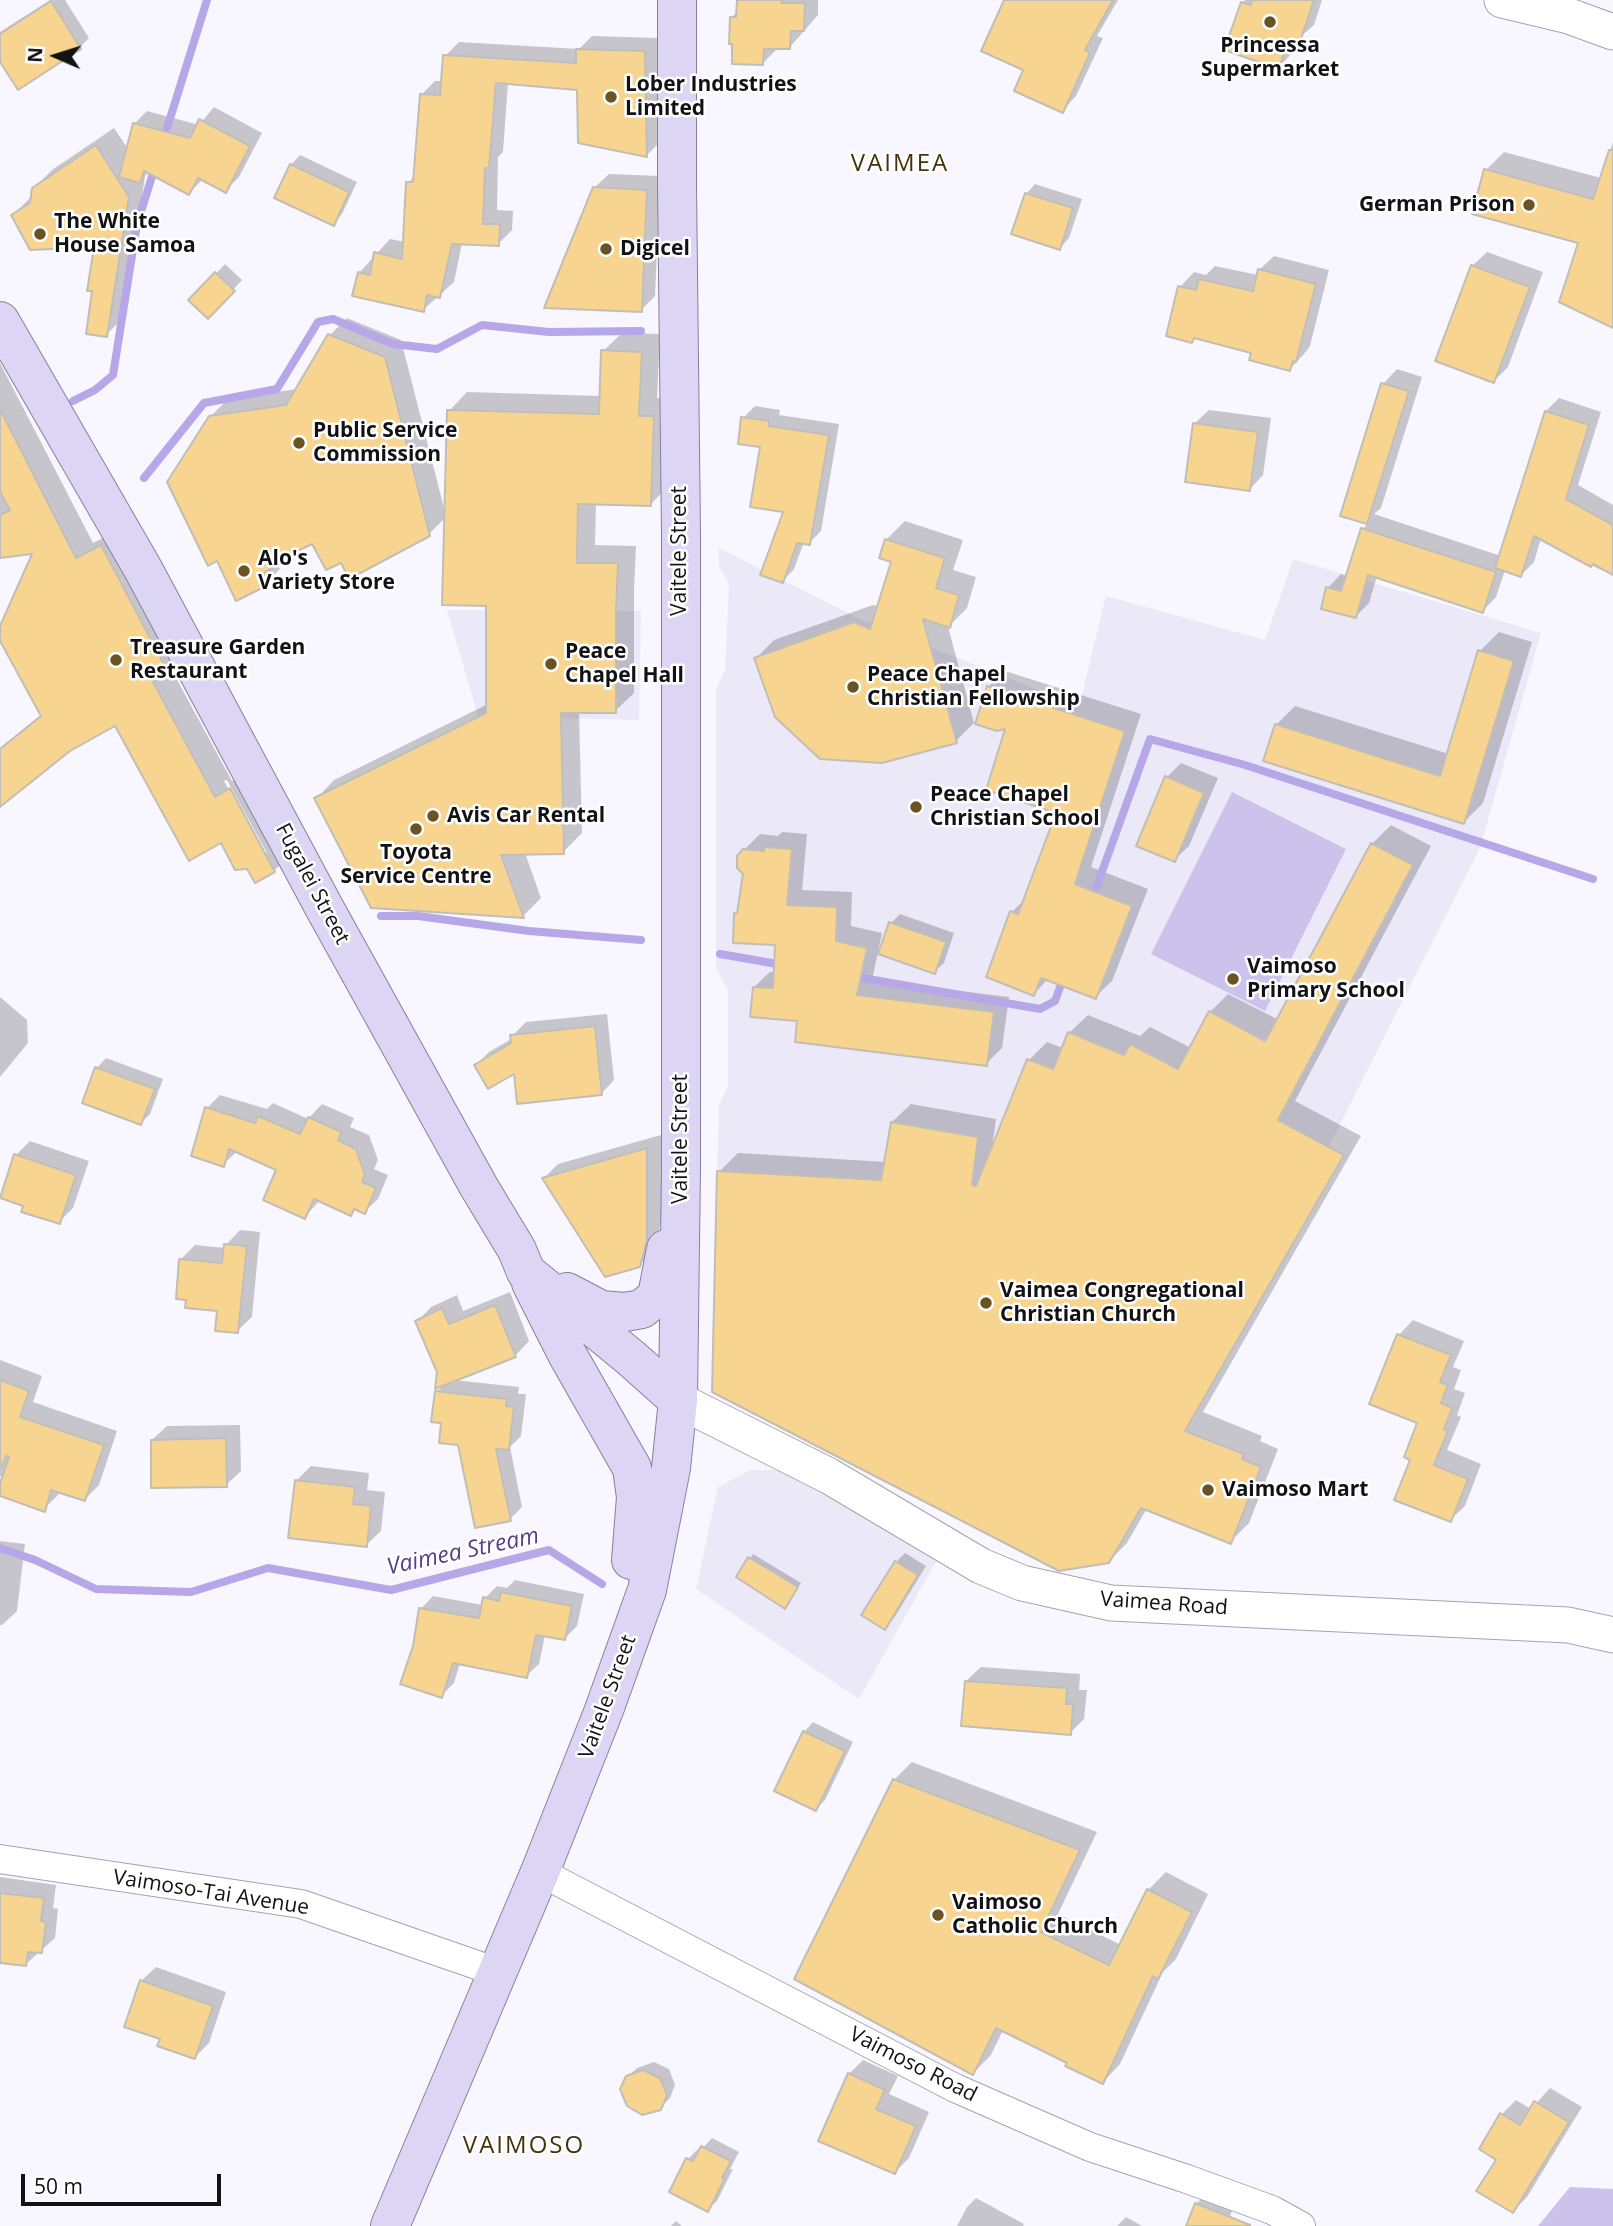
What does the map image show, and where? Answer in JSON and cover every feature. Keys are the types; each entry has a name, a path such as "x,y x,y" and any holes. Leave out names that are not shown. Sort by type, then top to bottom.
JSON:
{"main road":[{"name":"Vaitele Street","path":"390,2226 540,1872 604,1710 647,1590 671,1468 678,1400 681,1168 681,534 677,0"},
{"name":"Fugalei Street","path":"0,321 149,580 325,909 479,1187 517,1250 526,1272 678,1400"},
{"path":"526,1272 601,1310 625,1312 642,1309 657,1296 681,1168"},
{"path":"526,1272 567,1354 632,1468 636,1497 633,1550 604,1710"}],"street":[{"path":"1502,0 1569,16 1613,32"},
{"name":"Vaimea Road","path":"678,1400 829,1476 981,1566 1022,1583 1111,1603 1568,1625 1613,1634"},
{"name":"Vaimoso-Tai Avenue","path":"0,1859 301,1904 498,1972"},
{"name":"Vaimoso Road","path":"540,1872 955,2088 1090,2147 1272,2210 1301,2226"}],"shaded area":[{"path":"719,548 864,621 1079,706 1106,596 1265,640 1293,559 1541,633 1480,848 1329,1146 1130,1044 1049,1214 717,1171 719,1105 728,1086 728,990 716,968 716,689 725,670 729,583 719,567"},
{"name":"Peace Chapel Hall","path":"447,610 641,611 639,720 478,716"},
{"path":"1232,792 1346,849 1265,1011 1151,954"},
{"path":"751,1470 779,1470 938,1558 859,1699 696,1589 718,1487"},
{"path":"1570,2187 1613,2189 1613,2226 1538,2226"}],"building":[{"path":"737,0 805,3 804,31 791,31 790,49 764,49 763,65 732,64 732,44 729,44 730,17 736,17"},
{"path":"1004,0 1113,0 1085,50 1090,53 1063,113 1014,91 1023,70 981,51"},
{"name":"Princessa Supermarket","path":"1252,0 1314,0 1300,42 1289,38 1279,69 1224,50 1241,2 1251,5"},
{"path":"51,1 81,49 18,90 0,62 0,34"},
{"path":"576,49 645,51 647,157 578,143 577,90 496,83 489,168 485,168 483,224 500,224 499,246 452,244 440,298 427,295 424,312 352,296 358,272 370,275 374,252 402,259 406,182 413,182 420,94 440,95 443,55 576,63"},
{"path":"199,119 250,146 226,193 198,178 189,195 144,171 140,183 119,177 133,123 190,138"},
{"path":"96,145 129,197 107,337 86,334 92,291 87,291 94,247 30,250 11,215 30,203 32,188"},
{"path":"1609,150 1613,150 1613,328 1559,302 1578,243 1472,214 1484,169 1593,199"},
{"path":"290,164 349,192 334,226 274,198"},
{"name":"Digicel","path":"593,187 647,190 642,312 544,308"},
{"path":"1025,193 1073,208 1060,250 1011,234"},
{"path":"1471,265 1530,287 1494,383 1435,361"},
{"path":"1258,269 1316,284 1296,362 1293,361 1290,371 1249,360 1251,353 1194,338 1192,343 1166,336 1178,286 1196,290 1199,279 1253,291"},
{"path":"215,272 235,291 208,319 188,300"},
{"name":"Public Service Commission","path":"328,334 385,357 430,536 349,579 341,563 326,570 312,544 273,563 275,567 258,575 264,587 236,601 217,561 208,566 167,482 209,416 286,405"},
{"path":"601,350 642,352 639,416 654,416 651,506 578,504 577,563 618,563 616,713 561,713 564,854 501,855 524,918 371,908 314,798 486,713 486,606 442,605 447,410 599,414"},
{"path":"1381,383 1409,391 1367,524 1340,516"},
{"path":"0,409 76,558 101,545 167,670 151,678 215,797 230,788 275,872 255,883 247,869 235,870 221,843 189,861 115,726 70,751 0,807 0,749 41,716 0,641 0,626 32,554 0,558 0,515 10,510 0,492"},
{"path":"1545,411 1589,425 1566,499 1613,525 1613,575 1593,564 1591,567 1534,536 1521,577 1495,568"},
{"path":"741,417 769,421 769,426 829,435 810,545 797,543 783,583 760,575 783,512 750,507 760,447 738,444"},
{"path":"1193,423 1258,432 1250,491 1185,482"},
{"path":"1361,528 1496,572 1483,613 1368,575 1356,618 1321,609 1326,587 1341,591"},
{"name":"Peace Chapel Christian Fellowship","path":"885,539 945,558 936,588 959,595 950,628 923,619 957,743 882,763 820,759 775,717 754,658 854,622 870,629 891,562 879,558"},
{"path":"1478,650 1514,661 1464,824 1263,761 1275,724 1440,776"},
{"path":"987,686 1125,731 1075,884 1132,906 1096,999 1041,978 1034,996 986,977 1010,911 1018,914 1056,813 986,790 1005,729 997,731 975,724"},
{"path":"1165,776 1204,793 1175,862 1136,846"},
{"name":"Vaimea Congregational Christian Church","path":"1371,843 1413,865 1278,1120 1344,1155 1185,1431 1244,1454 1242,1459 1261,1467 1231,1544 1141,1508 1109,1563 1059,1571 712,1392 717,1171 881,1180 891,1122 978,1137 972,1185 976,1186 1027,1059 1053,1069 1068,1032 1124,1055 1130,1044 1178,1069 1209,1011 1265,1041"},
{"path":"764,847 792,849 787,905 837,907 836,941 867,948 857,995 994,1012 987,1066 795,1042 797,1021 750,1017 753,987 773,988 775,945 733,943 734,913 737,913 743,874 737,868 737,856 743,849 764,851"},
{"path":"889,922 946,942 935,974 878,954"},
{"path":"595,1026 602,1095 517,1104 514,1074 488,1089 474,1065 511,1043 510,1035"},
{"path":"95,1067 155,1089 141,1125 82,1103"},
{"path":"205,1107 255,1123 258,1116 300,1134 308,1117 342,1132 338,1140 356,1149 365,1175 362,1182 376,1188 365,1214 354,1209 351,1216 314,1199 305,1219 263,1200 276,1170 229,1149 224,1167 191,1156"},
{"path":"647,1148 647,1239 640,1267 605,1277 542,1178"},
{"path":"14,1154 76,1175 60,1224 21,1212 23,1206 0,1198"},
{"path":"224,1244 247,1246 238,1333 215,1331 217,1311 185,1308 186,1300 176,1299 179,1259 222,1263"},
{"path":"495,1305 516,1357 435,1389 437,1372 415,1321 442,1308 449,1324"},
{"path":"1397,1334 1451,1355 1440,1382 1448,1385 1441,1403 1452,1408 1444,1429 1448,1431 1434,1465 1468,1479 1451,1522 1394,1500 1410,1460 1404,1457 1417,1423 1369,1404"},
{"path":"0,1380 29,1391 20,1417 104,1445 85,1501 51,1490 45,1512 0,1496 0,1483 9,1457 6,1456 3,1464 0,1464"},
{"path":"435,1391 507,1399 506,1406 514,1407 509,1450 496,1449 511,1521 475,1528 458,1445 439,1443 441,1423 431,1422"},
{"path":"226,1438 227,1487 151,1488 151,1440"},
{"path":"295,1480 355,1487 353,1504 371,1506 367,1547 288,1538"},
{"path":"748,1557 798,1587 785,1609 736,1577"},
{"path":"895,1561 918,1575 885,1630 861,1615"},
{"path":"501,1592 572,1606 565,1640 536,1635 527,1678 453,1663 442,1698 400,1684 413,1646 419,1608 479,1618 483,1597 499,1601"},
{"path":"965,1681 1067,1688 1066,1704 1073,1704 1071,1735 961,1726"},
{"path":"803,1731 845,1751 816,1811 774,1791"},
{"name":"Vaimoso Catholic Church","path":"893,1779 1080,1850 1041,1932 1109,1965 1147,1889 1192,1912 1158,1979 1153,1976 1103,2084 996,2028 973,2075 794,1979"},
{"path":"0,1893 44,1898 41,1921 46,1922 42,1953 28,1952 26,1966 0,1963"},
{"path":"140,1980 213,2006 195,2059 157,2046 160,2039 124,2027"},
{"path":"643,2070 660,2078 667,2095 661,2110 642,2115 627,2106 620,2089 626,2076"},
{"path":"848,2073 885,2090 876,2109 916,2126 895,2174 818,2141"},
{"path":"1534,2101 1569,2122 1513,2213 1476,2191 1496,2160 1479,2149 1500,2113 1520,2125"},
{"path":"701,2146 731,2161 708,2212 669,2192 686,2158 693,2161"},
{"path":"1195,2203 1250,2225 1250,2226 1186,2226"}],"waterway":[{"path":"163,141 207,0"},
{"path":"73,401 95,390 113,375 137,224 155,167"},
{"path":"144,478 204,403 277,389 318,322 333,319 393,344 437,349 482,325 549,332 641,331"},
{"path":"1091,902 1150,739 1245,765 1593,879"},
{"path":"381,916 418,916 529,931 641,940"},
{"path":"720,954 783,965"},
{"path":"851,976 1040,1009 1055,1001 1064,976"},
{"name":"Vaimea Stream","path":"0,1548 35,1560 96,1589 191,1592 268,1568 391,1590 549,1550 602,1584"}],"place":[{"name":"Princessa Supermarket","path":"1270,22"},
{"name":"Lober Industries Limited","path":"611,97"},
{"name":"German Prison","path":"1529,205"},
{"name":"The White House Samoa","path":"40,234"},
{"name":"Digicel","path":"606,249"},
{"name":"Public Service Commission","path":"299,443"},
{"name":"Alo's Variety Store","path":"244,571"},
{"name":"Treasure Garden Restaurant","path":"116,660"},
{"name":"Peace Chapel Hall","path":"551,664"},
{"name":"Peace Chapel Christian Fellowship","path":"853,687"},
{"name":"Peace Chapel Christian School","path":"916,807"},
{"name":"Avis Car Rental","path":"433,816"},
{"name":"Toyota Service Centre","path":"416,829"},
{"name":"Vaimoso Primary School","path":"1233,979"},
{"name":"Vaimea Congregational Christian Church","path":"986,1303"},
{"name":"Vaimoso Mart","path":"1208,1490"},
{"name":"Vaimoso Catholic Church","path":"938,1915"}],"district":[{"name":"VAIMEA","path":"900,164"},
{"name":"VAIMOSO","path":"524,2146"}]}
